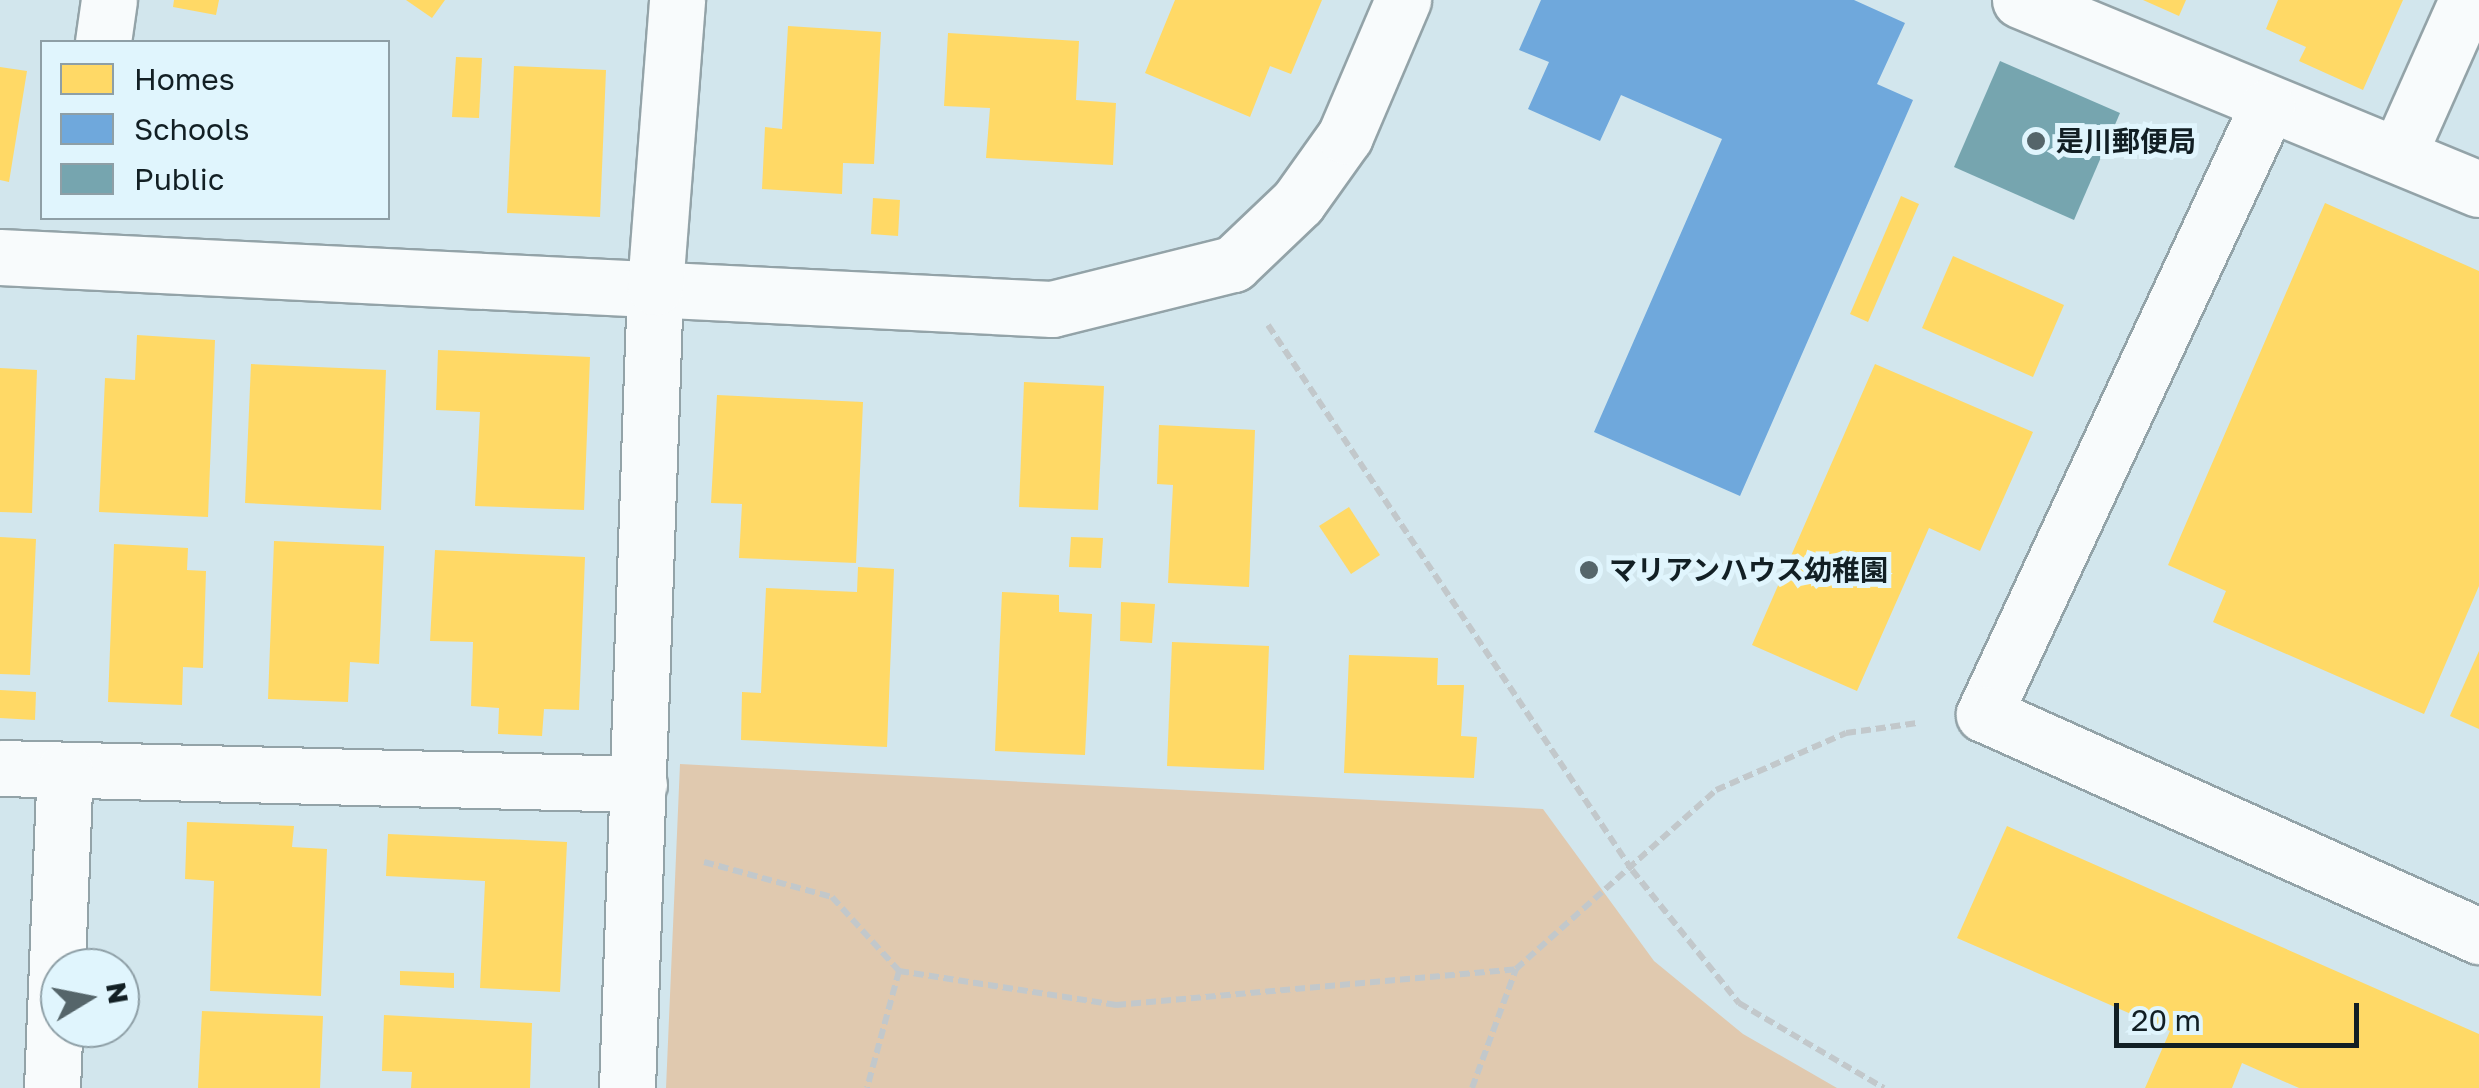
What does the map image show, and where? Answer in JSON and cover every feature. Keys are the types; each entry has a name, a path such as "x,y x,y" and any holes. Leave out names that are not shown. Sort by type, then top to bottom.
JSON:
{"street":[{"path":"103,40 109,0"},
{"path":"627,1088 655,287 677,0"},
{"path":"0,257 76,239 655,287 1052,309 1233,264 1298,202 1344,136 1404,0"},
{"path":"2020,0 2267,106 2399,153 2479,189"},
{"path":"2399,153 2466,0"},
{"path":"2267,106 1984,714 2479,936"},
{"path":"0,768 639,784"},
{"path":"52,1088 64,770"}],"path":[{"path":"1233,264 1284,352 1632,870 1739,1003 1884,1088"},
{"path":"1472,1088 1516,970 1632,870 1716,790 1846,733 1933,721"},
{"path":"636,842 832,897 899,971 1116,1005 1516,970"},
{"path":"867,1088 899,971"}],"shaded area":[{"path":"680,764 1543,809 1654,961 1743,1034 1837,1088 666,1088"}],"building: Homes":[{"path":"174,0 219,0 216,15 173,7"},
{"path":"406,0 445,0 432,18"},
{"path":"1175,0 1322,0 1291,74 1270,66 1250,117 1145,73"},
{"path":"2143,0 2186,0 2179,16"},
{"path":"2278,0 2403,0 2363,90 2299,61 2306,47 2266,29"},
{"path":"788,26 881,32 874,164 843,163 842,194 762,189 765,127 782,129"},
{"path":"948,33 1079,41 1076,100 1116,103 1113,165 986,158 990,108 944,106"},
{"path":"456,57 482,58 479,118 452,117"},
{"path":"514,66 606,70 600,217 507,213"},
{"path":"0,67 27,71 9,182 0,180"},
{"path":"1901,196 1919,204 1868,322 1850,314"},
{"path":"873,198 900,200 898,236 871,234"},
{"path":"2325,203 2479,271 2479,586 2424,714 2213,622 2226,591 2168,565"},
{"path":"1953,256 2064,305 2033,377 1922,328"},
{"path":"137,335 215,340 208,517 99,512 105,378 135,380"},
{"path":"438,350 590,357 584,510 475,506 480,412 436,410"},
{"path":"251,364 386,370 381,510 245,503"},
{"path":"1875,364 2033,432 1980,551 1929,528 1857,691 1752,645"},
{"path":"0,368 37,370 32,513 0,512"},
{"path":"1024,382 1104,386 1098,510 1019,507"},
{"path":"717,395 863,402 856,563 739,558 742,504 711,503"},
{"path":"1159,425 1255,430 1249,587 1168,583 1173,485 1157,484"},
{"path":"1349,507 1380,555 1351,574 1319,526"},
{"path":"0,537 36,539 30,675 0,674"},
{"path":"1071,537 1103,538 1101,568 1069,567"},
{"path":"274,541 384,546 379,664 350,662 348,702 268,699"},
{"path":"114,544 188,548 187,570 206,571 203,668 183,667 182,705 108,702"},
{"path":"435,550 585,557 579,710 544,709 542,736 498,734 499,708 471,706 473,642 430,641"},
{"path":"858,567 894,569 887,747 741,740 742,692 761,693 766,588 857,592"},
{"path":"1002,592 1059,595 1059,612 1092,614 1085,755 995,751"},
{"path":"1121,602 1155,604 1152,643 1120,641"},
{"path":"1172,642 1269,646 1264,770 1167,766"},
{"path":"2479,651 2479,729 2450,716"},
{"path":"1349,655 1438,658 1437,685 1464,685 1461,736 1477,737 1474,778 1344,773"},
{"path":"0,690 36,692 35,720 0,718"},
{"path":"187,822 294,826 292,847 327,849 321,996 210,991 214,881 185,879"},
{"path":"2007,826 2479,1034 2479,1088 2299,1088 2242,1063 2232,1088 2145,1088 2170,1031 1957,938"},
{"path":"388,834 567,842 560,992 480,988 485,881 386,876"},
{"path":"400,971 454,973 454,988 400,985"},
{"path":"202,1011 323,1016 320,1088 198,1088"},
{"path":"384,1015 532,1023 530,1088 411,1088 412,1072 382,1071"}],"building: Schools":[{"path":"1541,0 1854,0 1905,23 1877,84 1913,100 1740,496 1594,432 1722,139 1621,95 1600,141 1528,109 1549,62 1519,50"}],"building: Public":[{"path":"2000,61 2120,113 2074,220 1954,167"}],"place":[{"name":"是川郵便局","path":"2036,141"},
{"name":"マリアンハウス幼稚園","path":"1589,570"}]}
